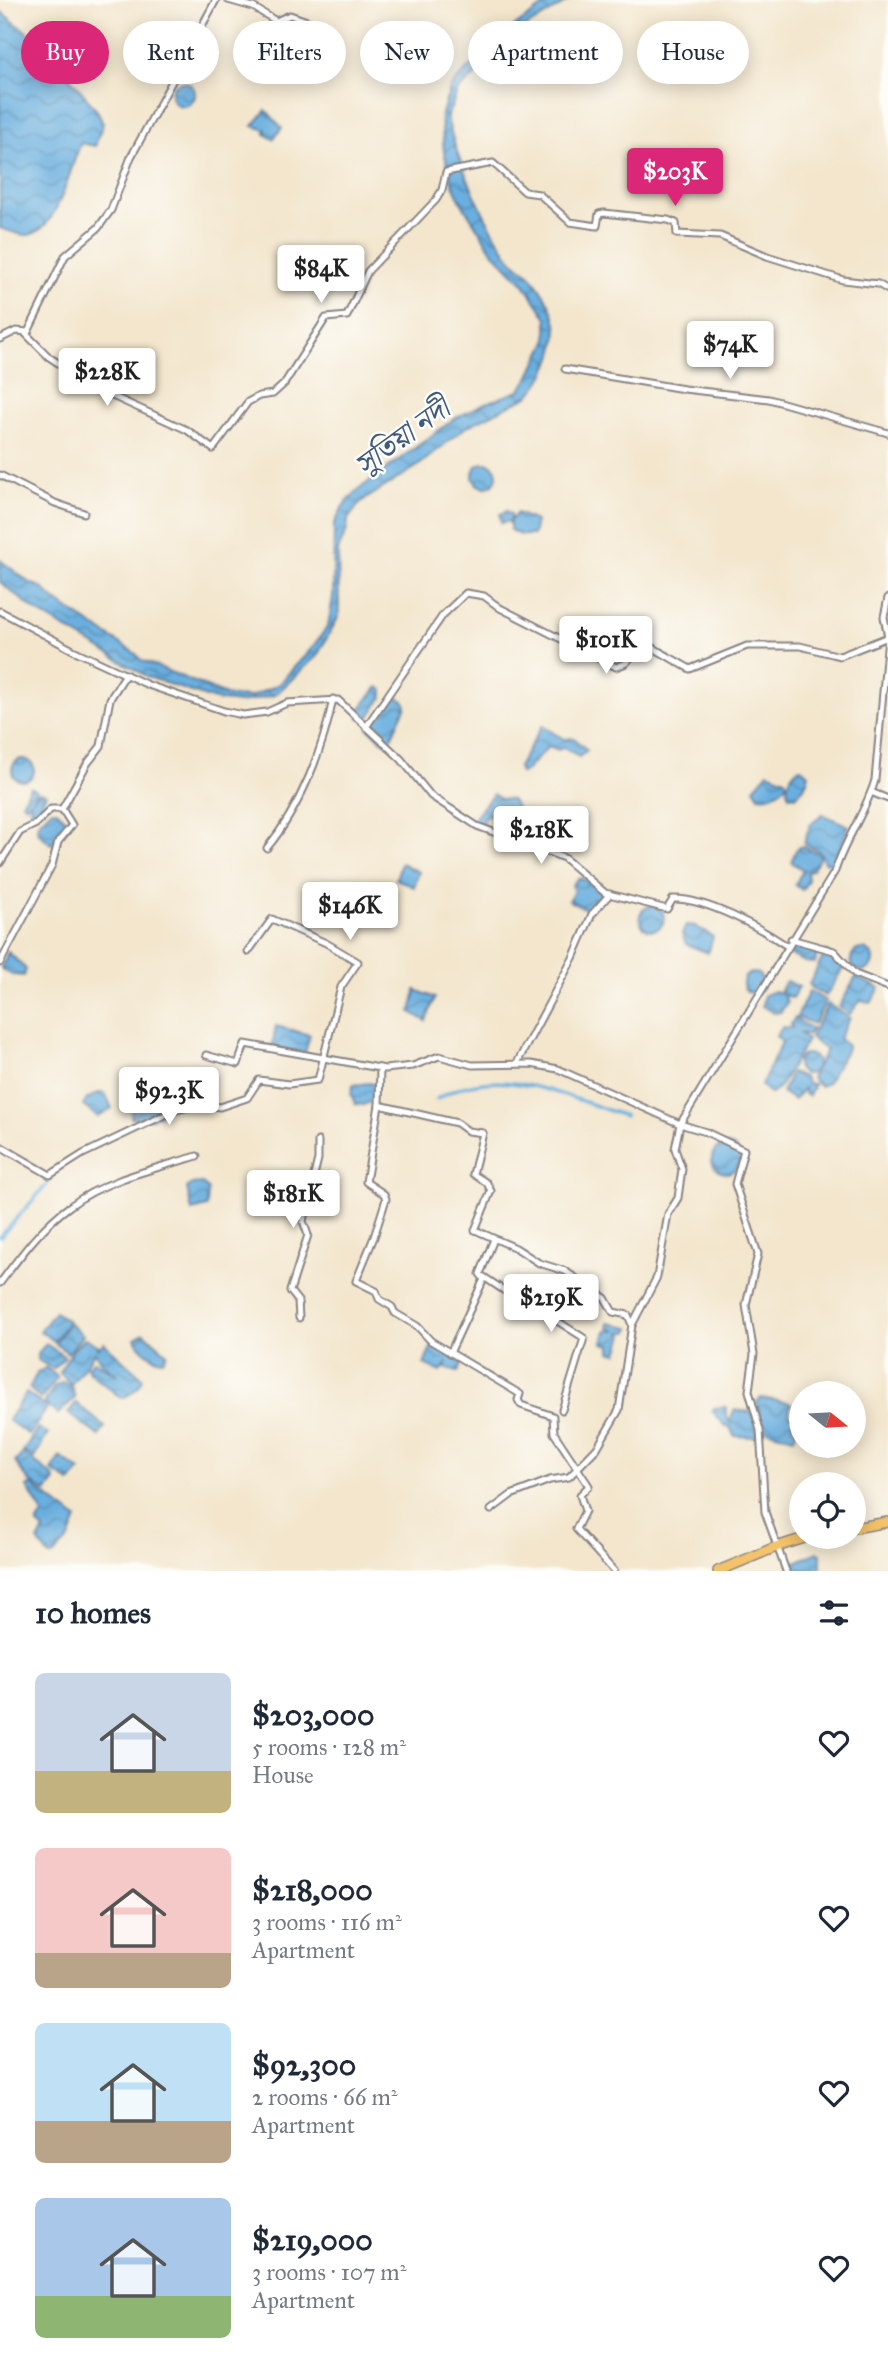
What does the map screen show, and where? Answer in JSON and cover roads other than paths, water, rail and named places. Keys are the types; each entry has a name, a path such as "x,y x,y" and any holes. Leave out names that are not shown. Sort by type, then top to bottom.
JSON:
{"highway":[{"path":"866,1526 888,1522"},
{"path":"719,1571 789,1543"}],"street":[{"path":"26,334 34,324 65,256 98,228 111,210 131,157 216,0"},
{"path":"228,0 253,7 276,21 290,15 307,21"},
{"path":"0,339 16,331 26,334 49,358 99,390 187,430 213,449 248,402 259,396 273,394 284,384 328,316 340,319 346,316 368,271 436,200 442,190 446,172 494,163 525,192 539,194 570,222 579,225 597,226 599,214 604,213 668,220 676,223 677,234 720,236 767,256 843,280 878,284 888,290"},
{"path":"565,369 684,389 769,399 888,433"},
{"path":"0,475 55,503 84,513"},
{"path":"366,727 443,615 466,593 484,596 500,608 616,667 626,663 643,642 690,669 747,646 800,646 840,656 888,638 871,792 842,849 835,871 787,946 769,983 697,1091 680,1124 675,1149 682,1169 678,1198 668,1214 657,1277 632,1325 617,1416 597,1448 569,1477 550,1480 511,1495 491,1510"},
{"path":"888,598 884,617 888,637"},
{"path":"0,611 126,674 179,695 243,715 267,712 287,703 338,700 401,759 431,796 477,826 572,862 610,894 667,909 673,899 692,902 715,909 787,946"},
{"path":"62,809 87,764 101,746 110,699 118,691 126,674"},
{"path":"267,848 286,823 314,765 333,699"},
{"path":"871,792 888,799"},
{"path":"0,863 20,832 36,824 51,809 62,809"},
{"path":"0,963 52,864 58,842 72,825 62,809"},
{"path":"517,1063 578,947 592,914 610,894"},
{"path":"0,1146 41,1171 56,1173 83,1154 175,1110 201,1104 220,1107 247,1098 259,1080 289,1084 318,1080 341,987 358,962 326,943 272,919 248,952"},
{"path":"792,939 834,951 855,974 888,988"},
{"path":"206,1055 238,1065 245,1044 380,1068 413,1066 439,1056 471,1065 517,1063 558,1069 744,1150 735,1184 758,1254 746,1305 754,1354 749,1391 760,1430 765,1512 786,1571"},
{"path":"380,1068 379,1105 366,1182 384,1194 386,1199 356,1281 376,1291 378,1298 392,1307 396,1314 413,1323 431,1341 520,1394 518,1400 521,1405 553,1416 554,1433 589,1486 580,1496 585,1511 576,1529 614,1571"},
{"path":"379,1105 459,1124 468,1131 483,1133 473,1174 487,1183 491,1191 474,1228 516,1248 539,1263 565,1271 604,1298 613,1312 628,1315 632,1325"},
{"path":"299,1318 298,1301 290,1291 308,1235 303,1221 318,1159 318,1142"},
{"path":"0,1283 41,1231 71,1205 109,1185 197,1156"},
{"path":"494,1239 480,1274 517,1300 533,1295 532,1306 584,1338 562,1410"},
{"path":"450,1353 484,1277"}],"water":[{"path":"552,0 570,0 536,21 522,21"},
{"path":"0,11 21,27 21,84 76,84 98,112 103,124 95,146 81,143 62,197 47,222 38,231 27,235 0,228"},
{"path":"467,69 468,82 458,90 447,117 451,133 464,171 491,227 511,258 529,274 546,298 556,323 556,342 545,373 528,396 466,427 418,466 361,502 348,519 347,530 338,550 339,616 317,656 275,695 240,703 215,700 148,677 36,611 0,582 0,560 141,660 228,696 250,697 278,685 311,649 328,626 333,597 334,525 343,506 358,490 454,419 483,404 519,391 529,378 547,341 547,318 523,283 492,251 461,202 452,182 444,152 441,117 450,88"},
{"path":"178,84 188,84 194,90 194,98 187,105 179,105 172,98 172,90"},
{"path":"266,110 282,128 273,139 265,134 266,130 253,126"},
{"path":"485,463 494,466 497,475 494,484 485,487 476,484 473,475 476,466"},
{"path":"507,511 511,514 510,521 501,523 500,514"},
{"path":"517,513 536,521 533,535 520,535 510,530 510,521"},
{"path":"378,687 383,690 383,696 368,719 359,718 359,710"},
{"path":"396,696 404,701 406,706 388,745 368,728"},
{"path":"542,726 564,739 574,738 587,750 579,757 564,747 558,750 549,746 526,771 520,773 518,767"},
{"path":"23,759 31,762 34,770 31,778 23,781 15,778 12,770 15,762"},
{"path":"801,768 809,774 806,784 796,796 789,795 787,787 790,779"},
{"path":"768,772 785,779 787,784 775,794 759,796 754,788"},
{"path":"30,787 36,790 33,799 39,792 46,794 37,813 30,810 31,801 26,806 22,803"},
{"path":"493,794 501,799 512,800 523,820 520,830 513,831 491,816 486,815 481,825 473,820"},
{"path":"51,810 57,810 69,823 51,844 37,831 38,823"},
{"path":"822,814 849,826 834,864 824,862 820,852 804,843 810,825"},
{"path":"802,846 821,855 813,869 807,872 808,880 802,890 795,885 803,870 791,862 797,848"},
{"path":"401,863 419,872 414,887 396,879"},
{"path":"578,878 587,880 604,895 590,911 569,901 574,891 572,885"},
{"path":"647,906 657,906 664,913 664,923 657,930 647,930 640,923 640,913"},
{"path":"686,925 695,926 713,937 708,953 686,944 682,934"},
{"path":"794,945 818,950 815,963 805,962 789,954"},
{"path":"862,949 870,952 873,960 870,968 862,971 854,968 851,960 854,952"},
{"path":"826,951 844,967 826,996 809,984"},
{"path":"8,952 26,969 24,976 12,975 1,968"},
{"path":"749,973 757,973 763,983 757,993 749,993 743,987 743,979"},
{"path":"856,977 880,988 871,1003 861,1000 850,1014 839,1007"},
{"path":"786,981 799,987 792,998 783,994 787,1002 781,1012 774,1013 762,1006 764,995 774,991 782,993 780,990"},
{"path":"416,990 435,998 426,1021 411,1012"},
{"path":"809,991 826,1001 814,1024 797,1017"},
{"path":"828,1004 850,1018 839,1038 847,1046 846,1051 827,1083 820,1086 811,1078 826,1050 810,1038"},
{"path":"795,1018 812,1029 808,1035 799,1032 807,1040 780,1086 771,1094 761,1086 782,1042 776,1036 783,1027 792,1028 791,1024"},
{"path":"276,1026 310,1035 305,1053 272,1047"},
{"path":"803,1054 811,1054 817,1064 811,1074 803,1074 797,1068 797,1060"},
{"path":"791,1073 804,1077 807,1084 814,1084 809,1096 804,1094 804,1088 794,1100 782,1092"},
{"path":"353,1085 377,1085 371,1102 355,1104 351,1094"},
{"path":"98,1093 105,1093 112,1108 98,1117 83,1106 87,1099"},
{"path":"147,1100 161,1114 151,1119 131,1118 132,1109"},
{"path":"726,1145 736,1149 740,1159 736,1169 726,1173 716,1169 712,1159 716,1149"},
{"path":"201,1183 208,1189 207,1207 192,1211 187,1188"},
{"path":"55,1312 68,1321 54,1341 40,1331"},
{"path":"69,1323 83,1335 68,1353 55,1343"},
{"path":"608,1323 630,1327 629,1332 621,1332 624,1335 618,1353 611,1352 611,1345 603,1343 606,1331 617,1331 608,1328"},
{"path":"144,1333 167,1353 163,1360 151,1356 139,1346 135,1338"},
{"path":"85,1338 99,1346 97,1349 104,1343 143,1378 128,1396 121,1398 89,1372 87,1367 94,1361 118,1376 100,1361 95,1352 71,1385 59,1372"},
{"path":"46,1344 65,1357 53,1369 38,1360 38,1353"},
{"path":"432,1346 462,1363 458,1372 445,1368 447,1362 441,1372 424,1364"},
{"path":"46,1368 58,1377 41,1399 29,1388 38,1372"},
{"path":"63,1382 72,1388 75,1398 58,1414 48,1407 29,1435 8,1420 26,1393 47,1407 45,1402 54,1387"},
{"path":"761,1398 789,1403 789,1437 762,1429 757,1402"},
{"path":"76,1403 105,1427 99,1436 68,1413"},
{"path":"726,1407 726,1416 730,1422 734,1410 752,1412 758,1437 734,1436 730,1427 724,1425 712,1411 714,1408"},
{"path":"38,1428 48,1434 34,1458 23,1451"},
{"path":"23,1453 54,1477 55,1481 46,1492 29,1481 15,1462"},
{"path":"60,1457 81,1471 70,1482 52,1471"},
{"path":"31,1484 77,1519 69,1539 53,1556 49,1556 38,1541 44,1530 37,1524 43,1514 27,1487"},
{"path":"817,1552 821,1554 821,1568 789,1571 791,1564"}],"waterway":[{"path":"437,1099 460,1088 483,1083 507,1083 555,1092 625,1116"},
{"path":"0,1237 50,1181"}],"water label":[{"name":"সুতিয়া নদী","path":"402,437"}]}
